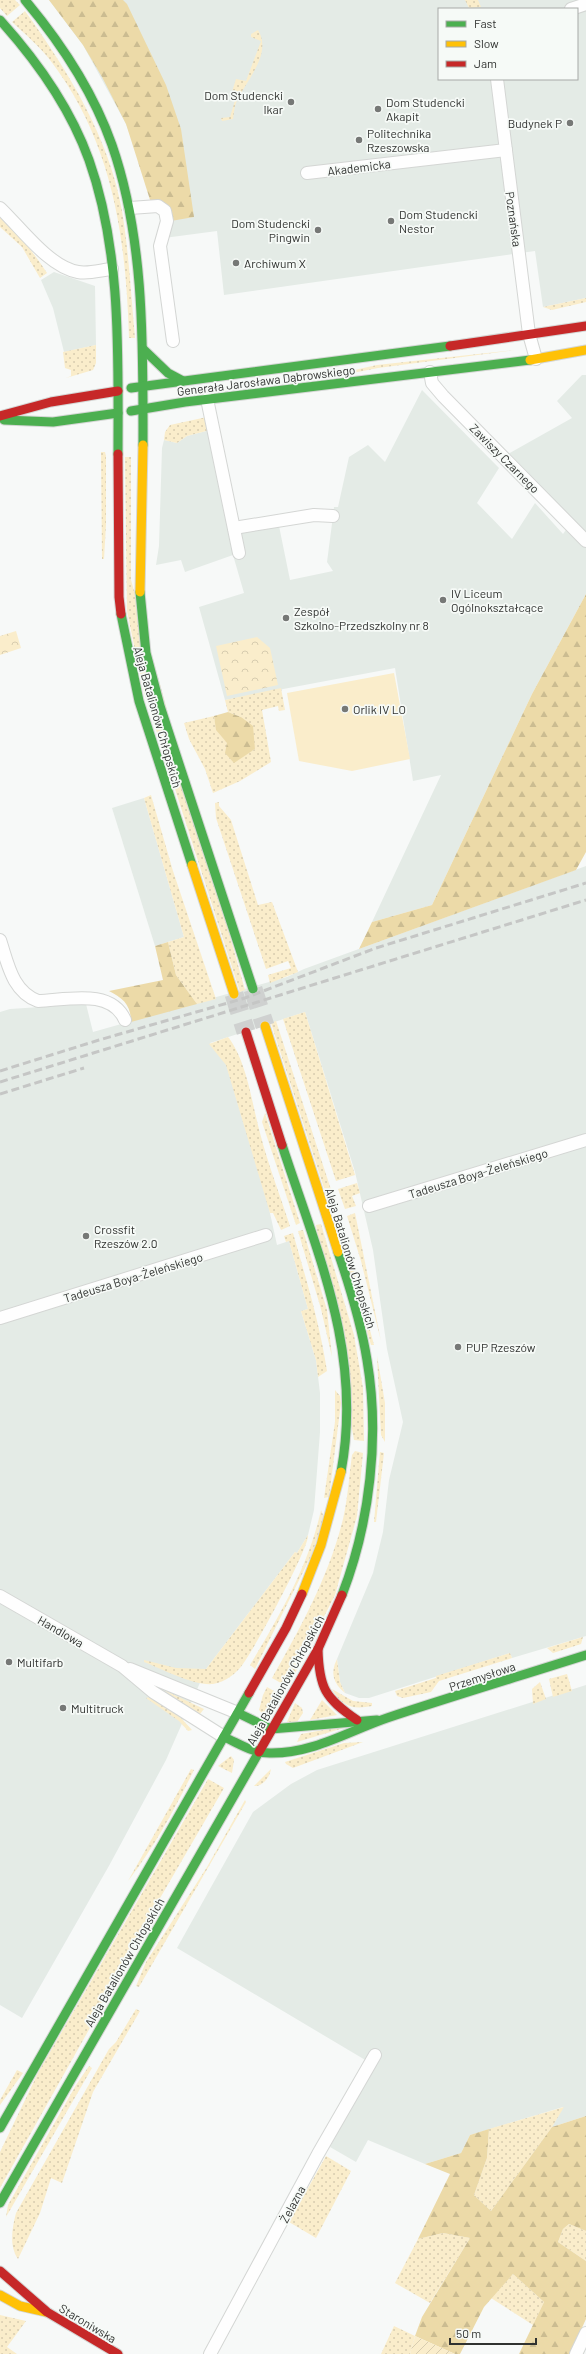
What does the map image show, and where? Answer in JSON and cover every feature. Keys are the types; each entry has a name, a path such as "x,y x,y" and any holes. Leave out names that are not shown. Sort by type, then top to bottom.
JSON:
{"main road":[{"name":"Aleja Batalionów Chłopskich","path":"25,0 56,40 91,100 119,164 130,208 136,243 143,349 140,599 146,653 162,711 253,989"},
{"name":"Aleja Batalionów Chłopskich","path":"0,20 43,74 75,128 96,180 103,206 115,300 118,391 119,597 127,660 158,762 234,994"},
{"name":"Generała Jarosława Dąbrowskiego","path":"0,416 51,402 118,391 143,385 183,381 586,326"},
{"path":"143,349 168,373 183,381"},
{"name":"Generała Jarosława Dąbrowskiego","path":"0,420 53,422 207,399 536,359 586,350"},
{"name":"Aleja Batalionów Chłopskich","path":"0,2203 318,1649 337,1609 360,1533 371,1471 372,1409 365,1354 352,1298 265,1026"},
{"name":"Aleja Batalionów Chłopskich","path":"0,2128 286,1628 323,1545 339,1483 345,1449 348,1412 344,1353 328,1283 246,1032"},
{"path":"318,1649 318,1674 321,1689 328,1699 357,1720"},
{"name":"Przemysłowa","path":"258,1752 273,1753 301,1749 356,1733 385,1719 586,1655"},
{"path":"238,1713 271,1730"},
{"name":"Przemysłowa","path":"271,1730 297,1729 357,1720 385,1719"},
{"path":"224,1737 258,1752"},
{"name":"Staroniwska","path":"0,2271 16,2283 47,2312 118,2354"},
{"name":"Staroniwska","path":"0,2295 20,2306 47,2312"}],"street":[{"path":"574,8 586,4"},
{"name":"Poznańska","path":"497,80 529,334 536,359"},
{"name":"Akademicka","path":"307,173 506,150"},
{"path":"130,208 158,206 165,211 167,222 160,246 172,341"},
{"path":"0,208 45,253 64,267 86,273 112,269"},
{"name":"Zawiszy Czarnego","path":"430,372 432,383 439,392 586,541"},
{"path":"207,399 240,553"},
{"path":"234,528 314,515 333,516"},
{"path":"0,940 16,985 29,997 38,1000 104,1000 121,1011 125,1020"},
{"name":"Tadeusza Boya-Żeleńskiego","path":"370,1206 586,1140"},
{"name":"Tadeusza Boya-Żeleńskiego","path":"0,1318 266,1235"},
{"name":"Handlowa","path":"0,1596 122,1666 238,1713"},
{"name":"Handlowa","path":"122,1666 153,1692 224,1737"},
{"name":"Żelazna","path":"210,2354 318,2154 375,2055"},
{"path":"576,2354 586,2333"}],"shaded area":[{"name":"Politechnika Rzeszowska","path":"49,0 586,0 586,298 543,307 535,251 224,295 217,231 164,238 171,221 138,156 126,124 83,45"},
{"path":"54,272 95,286 96,345 64,352 53,308 41,280"},
{"path":"582,375 586,375 586,538 506,455 572,418 557,401"},
{"path":"422,390 499,468 477,503 512,539 535,503 563,534 568,527 586,546 586,594 532,694 432,905 372,922 441,775 413,781 395,668 225,700 199,607 244,593 233,555 185,572 181,560 156,565 159,546 162,448 164,440 177,443 187,436 210,430 240,535 242,532 279,526 290,580 333,571 327,562 334,507 338,507 349,457 368,445 385,462"},
{"path":"144,798 184,937 155,946 112,808"},
{"path":"586,866 586,1636 512,1658 510,1653 369,1698 359,1698 345,1693 340,1682 337,1659 373,1573 383,1532 389,1480 403,1422 387,1349 373,1250 355,1172 305,1012 210,1043 226,1064 268,1204 277,1245 289,1241 308,1309 301,1311 316,1360 320,1393 320,1432 314,1510 308,1535 297,1553 295,1552 206,1669 166,1760 110,1864 22,2018 0,2005 0,1012 10,1009 86,1004 93,1032 287,977 304,969"},
{"path":"586,1685 586,2116 552,2127 563,2107 470,2135 461,2153 425,2164 368,2140 356,2162 330,2147 372,2064 177,1948 253,1812 291,1784 317,1770"}],"green space":[{"path":"0,0 15,0 20,5 7,16 0,8"},
{"path":"49,0 123,0 127,4 166,85 181,129 194,217 171,221 151,203 126,124 102,77 83,45"},
{"path":"465,0 478,0 481,7 469,8"},
{"path":"25,11 71,81 97,131 107,157 116,184 122,211 135,338 129,338 124,264 119,228 112,192 102,158 88,124 71,91 46,55 12,22"},
{"path":"258,30 262,39 260,58 236,103 233,119 222,121 221,118 230,117 236,97 231,95 236,79 246,81 261,41 251,37 251,34"},
{"path":"0,216 25,243 47,273 40,278 22,247 0,227"},
{"path":"586,298 586,302 552,310 543,307"},
{"path":"96,345 96,363 93,370 66,378 71,376 71,370 65,368 63,352"},
{"path":"515,350 378,368 327,378 327,376 377,365"},
{"path":"207,417 210,430 187,436 177,443 164,440 165,432 170,425"},
{"path":"101,452 105,452 106,456 106,525 104,559 102,559"},
{"path":"125,457 131,457 131,580 245,990 240,992 143,689 127,611"},
{"path":"586,594 586,852 576,870 359,949 372,922 432,905 532,694"},
{"path":"16,631 21,648 0,655 0,636"},
{"path":"257,637 270,648 278,685 227,696 216,646"},
{"name":"Orlik IV LO","path":"394,673 410,759 352,771 299,761 287,693"},
{"path":"281,688 285,710 279,711 278,706 262,710 271,762 240,781 213,793 205,769 189,739 184,723 214,716 221,735 229,743 248,753 255,749 241,717 228,712 225,700"},
{"path":"228,712 241,717 253,726 255,749 234,763 225,753 227,743 216,730 214,716"},
{"path":"151,795 173,871 216,999 197,1004 176,975 168,942 184,937 144,798"},
{"path":"219,802 219,806 231,820 258,905 272,902 298,972 270,983 268,975 291,968 288,961 266,969 216,818 215,803"},
{"path":"168,942 176,975 197,1004 131,1022 128,1007 122,999 109,991 163,980 155,946"},
{"path":"305,1012 355,1175 336,1181 283,1019"},
{"path":"276,1021 338,1211 332,1213 271,1023"},
{"path":"228,1037 235,1047 244,1070 263,1145 290,1226 281,1230 273,1213 270,1213 226,1065 209,1044"},
{"path":"265,1113 300,1223 296,1225 262,1122"},
{"path":"357,1183 360,1193 352,1196 356,1206 345,1209 338,1189"},
{"path":"355,1213 381,1341 361,1261 347,1216"},
{"path":"340,1218 374,1345 371,1345 335,1220"},
{"path":"321,1224 354,1335 363,1388 364,1441 354,1440 316,1225"},
{"path":"303,1230 327,1310 332,1357 321,1309 298,1231"},
{"path":"293,1233 321,1336 324,1353 327,1371 318,1377 316,1360 301,1311 308,1309 289,1241 286,1242 284,1236"},
{"path":"377,1356 385,1403 385,1442 381,1435"},
{"path":"335,1390 340,1396 341,1403 329,1497 324,1498 335,1422"},
{"path":"355,1451 363,1453 357,1516 335,1595 288,1687 272,1678 304,1620 330,1561 343,1519 352,1455"},
{"path":"380,1452 384,1453 376,1522 374,1522"},
{"path":"321,1510 324,1517 312,1554 255,1669 250,1665 272,1628 301,1571 316,1530"},
{"path":"308,1535 300,1558 269,1620 249,1655 234,1674 217,1683 205,1684 188,1680 144,1662 144,1660 176,1668 206,1669 295,1552 297,1553"},
{"path":"583,1637 581,1644 553,1653 547,1648"},
{"path":"510,1653 512,1658 439,1681 431,1692 403,1698 397,1696 395,1691 436,1678 436,1676"},
{"path":"337,1659 340,1682 345,1693 335,1682 334,1678 333,1673"},
{"path":"567,1674 572,1691 553,1697 549,1679"},
{"path":"540,1682 546,1699 533,1704 532,1689"},
{"path":"267,1687 283,1696 272,1711 263,1714 259,1710"},
{"path":"332,1689 353,1701 372,1703 372,1706 353,1707 348,1705 336,1695"},
{"path":"164,1690 204,1709 200,1714"},
{"path":"150,1697 181,1718 192,1730 188,1731 179,1721 146,1698"},
{"path":"322,1700 337,1715 310,1720"},
{"path":"295,1703 302,1708 303,1713 297,1722 287,1722"},
{"path":"357,1724 297,1742 301,1734"},
{"path":"363,1742 293,1768 285,1762 344,1743"},
{"path":"231,1756 234,1760 232,1773 218,1766"},
{"path":"191,1769 194,1770 171,1813 147,1855 128,1881"},
{"path":"271,1769 269,1775 263,1783 254,1786"},
{"path":"208,1779 224,1788 109,1986 91,2026 0,2188 0,2152 38,2073"},
{"path":"245,1800 246,1802 139,1987 136,1986 146,1962 207,1867"},
{"path":"136,2009 140,2011 93,2092 62,2183 51,2178 40,2213 18,2259 12,2243 13,2225 16,2213 109,2049 116,2042"},
{"path":"89,2066 92,2068 6,2217 8,2205 76,2085"},
{"path":"17,2070 23,2073 0,2105 0,2100"},
{"path":"564,2107 552,2127 491,2211 474,2195 487,2158 489,2129"},
{"path":"586,2116 586,2231 569,2224 563,2229 558,2242 586,2261 586,2319 570,2354 519,2354 544,2302 513,2274 484,2307 460,2354 455,2354 415,2336 422,2317 470,2238 443,2233 418,2239 450,2174 425,2164 461,2153 470,2135 489,2129 487,2158 474,2195 491,2211 552,2127"},
{"path":"326,2156 351,2171 316,2238 289,2222"},
{"path":"569,2224 586,2231 586,2261 558,2242 563,2229"},
{"path":"443,2233 470,2238 430,2303 395,2283 418,2239"},
{"path":"513,2274 544,2302 533,2325 491,2298"},
{"path":"0,2315 26,2321 7,2347 17,2354 0,2354"},
{"path":"394,2326 415,2336 410,2354 381,2354"},
{"path":"415,2336 455,2354 410,2354"}],"tunnel":[{"path":"253,989 265,1026"},
{"path":"234,994 246,1032"}],"railway":[{"path":"0,1071 99,1040 245,998 376,948 586,883"},
{"path":"0,1082 586,900"},
{"path":"0,1094 84,1068"}],"traffic: fast":[{"path":"25,0 51,33 86,87 112,145 123,181 131,218 140,294 143,370 143,445"},
{"path":"0,20 39,68 62,103 81,140 100,195 113,268 116,306 118,343 118,454"},
{"path":"131,388 450,346"},
{"path":"143,349 168,373 183,381"},
{"path":"131,411 185,402 530,360"},
{"path":"4,420 53,422 118,413"},
{"path":"140,592 146,653 160,706 253,989"},
{"path":"121,614 139,701 192,865"},
{"path":"282,1145 322,1266 333,1306 341,1346 346,1387 346,1429 341,1472"},
{"path":"338,1252 355,1305 365,1346 371,1389 373,1419 370,1479 366,1509 360,1539 342,1595"},
{"path":"224,1737 247,1748 265,1753 287,1752 302,1749 331,1740 387,1718 586,1655"},
{"path":"0,2128 249,1693"},
{"path":"238,1713 271,1729 377,1720"},
{"path":"0,2203 259,1752"}],"traffic: slow":[{"path":"530,360 586,350"},
{"path":"140,592 143,445"},
{"path":"192,865 234,994"},
{"path":"265,1026 338,1252"},
{"path":"302,1594 321,1545 341,1472"},
{"path":"0,2295 20,2306 46,2312"}],"traffic: jam":[{"path":"450,346 586,326"},
{"path":"0,416 51,402 118,391"},
{"path":"118,454 119,597 121,614"},
{"path":"246,1032 282,1145"},
{"path":"249,1693 286,1628 302,1594"},
{"path":"259,1752 318,1649 342,1595"},
{"path":"318,1649 320,1673 322,1683 326,1691 338,1705 357,1720"},
{"path":"0,2271 47,2312 118,2354"}],"place":[{"name":"Dom Studencki Ikar","path":"291,102"},
{"name":"Dom Studencki Akapit","path":"378,109"},
{"name":"Budynek P","path":"570,123"},
{"name":"Politechnika Rzeszowska","path":"359,140"},
{"name":"Dom Studencki Nestor","path":"391,221"},
{"name":"Dom Studencki Pingwin","path":"318,230"},
{"name":"Archiwum X","path":"236,263"},
{"name":"IV Liceum Ogólnokształcące","path":"443,600"},
{"name":"Zespół Szkolno-Przedszkolny nr 8","path":"286,618"},
{"name":"Orlik IV LO","path":"345,709"},
{"name":"Crossfit Rzeszów 2.0","path":"86,1236"},
{"name":"PUP Rzeszów","path":"458,1347"},
{"name":"Multifarb","path":"9,1662"},
{"name":"Multitruck","path":"63,1708"}]}
